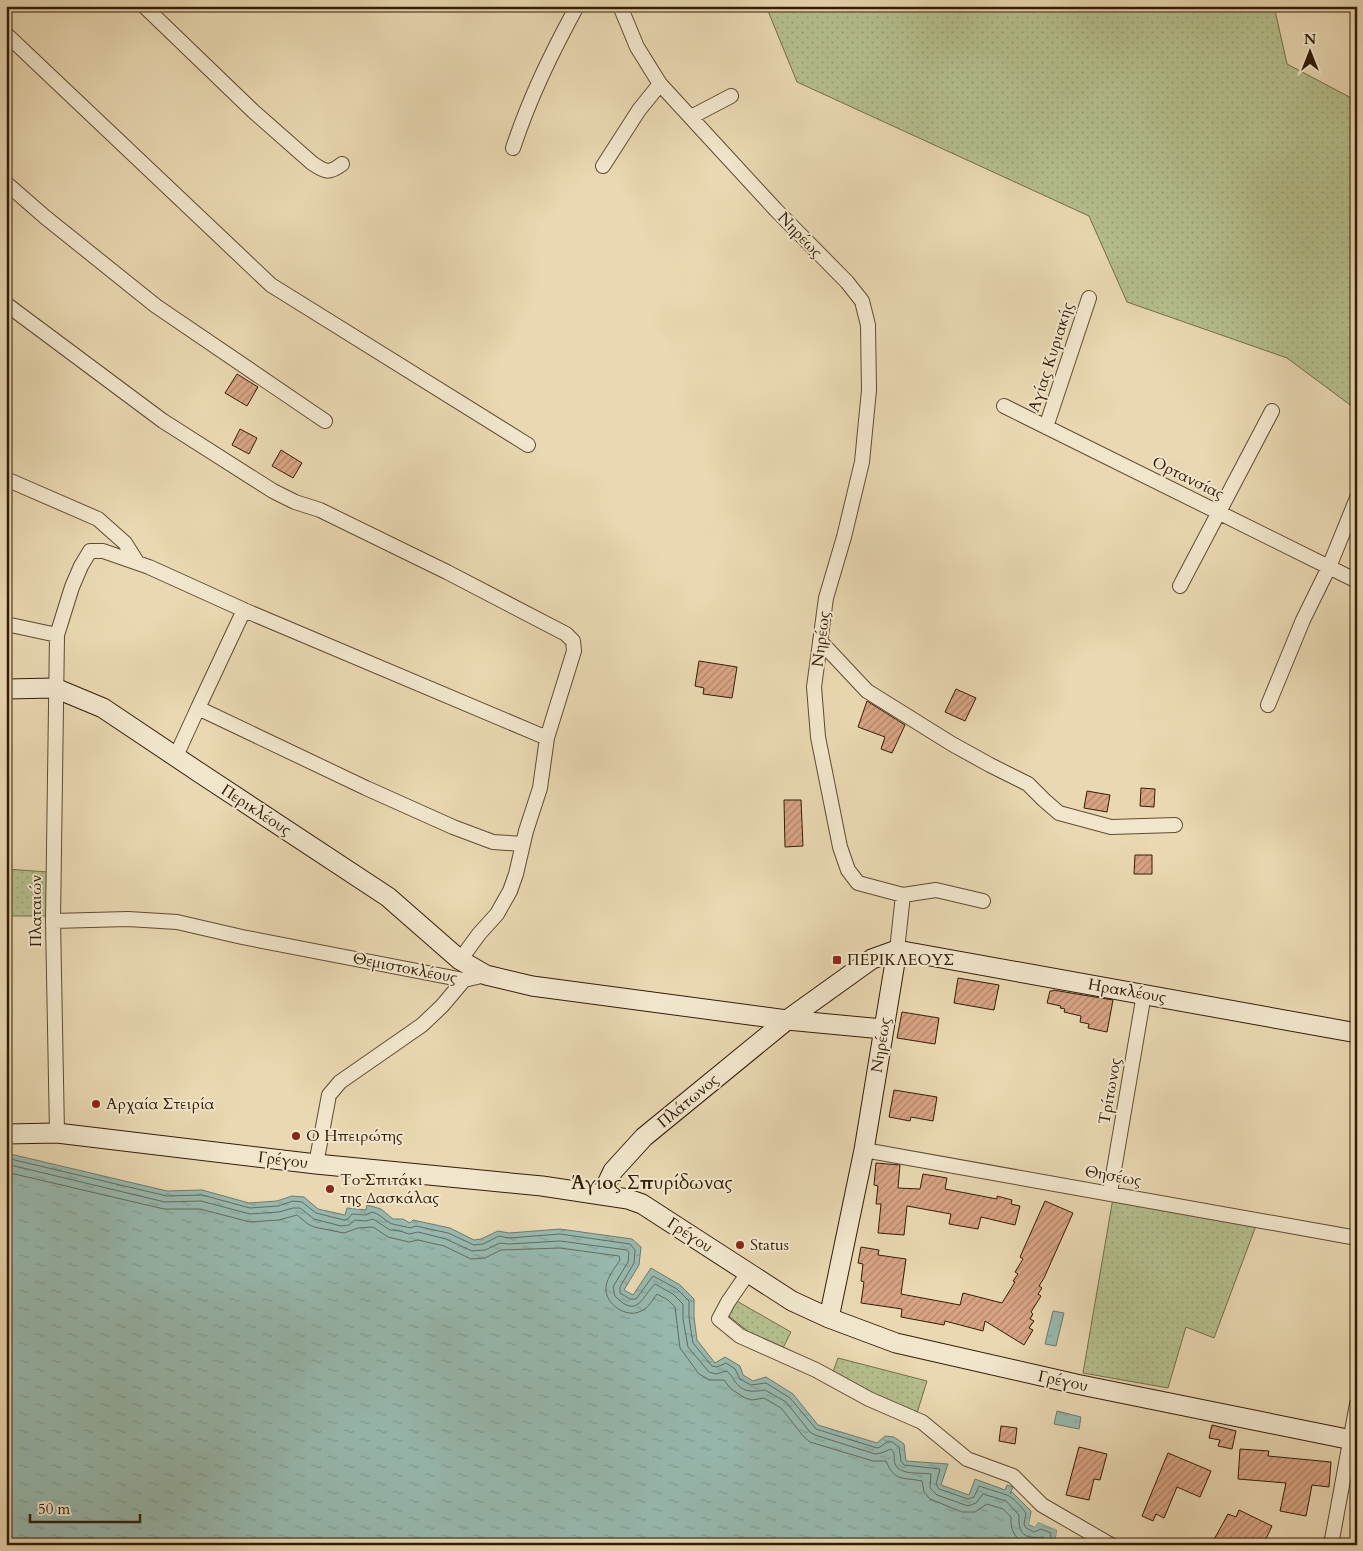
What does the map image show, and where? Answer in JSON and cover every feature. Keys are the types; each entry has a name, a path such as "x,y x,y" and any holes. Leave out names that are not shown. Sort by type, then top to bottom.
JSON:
{"main road":[{"name":"Περικλέους","path":"6,689 55,688 103,708 388,897 460,960 486,975"},
{"name":"Ηρακλέους","path":"896,950 1357,1033"},
{"name":"Πλάτωνος","path":"602,1194 613,1171 632,1148 787,1020 872,959 896,950"},
{"name":"Νηρέως","path":"829,1318 864,1150 896,950"},
{"name":"Θεμιστοκλέους","path":"486,975 532,986 787,1020 883,1029"},
{"name":"Γρέγου","path":"6,1134 57,1133 316,1164 542,1186 628,1199 642,1204 792,1301 829,1318 906,1345 1076,1384 1354,1440"}],"street":[{"path":"144,6 253,111 312,163 323,170 333,171 342,164"},
{"path":"513,148 526,108 546,63 577,6"},
{"name":"Νηρέως","path":"620,6 636,46 660,84 776,210 847,282 862,302 868,325 869,390 862,462 844,536 826,598 814,688 818,736 840,847 848,870 858,883 903,894 896,950"},
{"path":"6,34 271,285 528,445"},
{"path":"603,166 639,110 660,84"},
{"path":"691,117 731,96"},
{"path":"6,182 45,217 156,306 325,421"},
{"name":"Αγίας Κυριακής","path":"1046,427 1088,298"},
{"path":"6,304 163,421 274,491 337,518 447,572 566,634 573,641 574,652 547,738 540,788 510,891 497,914 460,960"},
{"name":"Ορτανσίας","path":"1004,406 1357,581"},
{"path":"1180,586 1272,411"},
{"path":"6,479 98,519 125,543 137,562 244,610 547,738"},
{"path":"1268,705 1303,620 1329,567 1357,498"},
{"name":"Πλαταιών","path":"57,1133 53,921 57,635 72,587 90,551 103,551 137,562"},
{"path":"176,756 244,610"},
{"path":"6,624 57,635"},
{"path":"820,640 867,691 990,766 1028,784 1060,813 1110,827 1175,825"},
{"path":"198,708 453,827 493,842 523,844"},
{"path":"903,894 936,890 983,901"},
{"name":"Θεμιστοκλέους","path":"53,921 128,919 177,922 242,937 464,980 486,975"},
{"path":"316,1164 329,1095 340,1082 422,1025 442,1006 464,980"},
{"name":"Τρίτωνος","path":"1110,1193 1144,994"},
{"name":"Θησέως","path":"864,1150 1357,1238"},
{"path":"748,1273 719,1319 740,1336 816,1370 869,1399 922,1422 967,1459 1013,1476 1042,1504 1110,1545"},
{"path":"1331,1545 1354,1440 1357,1404"}],"green space":[{"path":"766,6 1274,6 1287,64 1357,101 1357,410 1287,358 1127,302 1089,216 797,82"},
{"path":"6,869 48,872 49,916 6,916"},
{"path":"1113,1198 1257,1223 1214,1338 1186,1327 1168,1388 1083,1373"},
{"path":"735,1300 791,1332 783,1348 749,1332 725,1313"},
{"path":"838,1358 927,1381 917,1413 873,1399 833,1372"}],"water":[{"path":"6,1153 167,1191 202,1190 249,1203 277,1201 292,1196 304,1197 318,1209 345,1215 347,1208 366,1210 367,1205 381,1209 393,1219 403,1219 410,1223 413,1220 450,1228 474,1240 481,1239 498,1231 509,1233 560,1229 632,1239 641,1247 639,1265 624,1290 633,1295 651,1268 680,1285 694,1299 697,1340 715,1363 725,1357 740,1366 743,1375 753,1381 766,1377 793,1394 818,1425 877,1443 885,1436 894,1437 904,1444 906,1461 948,1464 941,1485 969,1495 975,1479 1005,1490 1007,1485 1013,1487 1010,1494 1012,1492 1031,1511 1029,1525 1035,1527 1038,1522 1057,1530 1055,1545 6,1545"},
{"path":"1053,1311 1064,1313 1056,1346 1045,1344"},
{"path":"1057,1411 1081,1417 1079,1429 1054,1424"}],"pier":[{"path":"1031,1515 1034,1516 1032,1523 1034,1524 1039,1520 1059,1528 1057,1545 1055,1545 1057,1530 1038,1522 1035,1527 1029,1524"}],"building":[{"path":"237,374 258,387 247,406 225,393"},
{"path":"240,429 257,438 249,454 232,445"},
{"path":"281,450 302,463 293,478 272,466"},
{"path":"699,661 737,667 732,698 703,694 704,688 695,686"},
{"path":"956,689 976,698 965,721 945,712"},
{"path":"867,701 905,725 892,753 881,749 885,737 858,727"},
{"path":"1141,788 1155,789 1154,807 1140,806"},
{"path":"1087,791 1110,795 1107,812 1084,808"},
{"path":"784,800 801,800 803,846 785,847"},
{"path":"1135,855 1152,855 1152,874 1134,874"},
{"path":"958,978 999,985 994,1010 954,1003"},
{"path":"1050,991 1113,1000 1107,1032 1088,1028 1089,1024 1080,1022 1081,1016 1064,1012 1065,1009 1060,1008 1061,1006 1047,1003"},
{"path":"902,1012 939,1018 935,1044 897,1038"},
{"path":"894,1090 937,1097 933,1121 911,1117 910,1121 889,1117"},
{"path":"876,1163 900,1165 898,1188 920,1189 923,1174 947,1178 945,1189 997,1199 997,1196 1012,1200 1011,1204 1020,1206 1015,1225 981,1217 978,1229 949,1224 951,1214 907,1206 904,1235 878,1233 881,1204 876,1204 878,1186 874,1185"},
{"path":"1045,1201 1073,1213 1039,1286 1042,1288 1038,1294 1041,1296 1031,1312 1033,1314 1030,1319 1034,1321 1029,1328 1033,1330 1024,1345 985,1321 983,1331 945,1321 944,1325 901,1317 902,1309 861,1303 864,1282 861,1281 863,1264 858,1263 861,1247 879,1250 878,1255 906,1259 901,1294 960,1305 963,1293 1002,1303 1015,1282 1013,1281 1018,1274 1015,1272 1023,1259 1020,1257"},
{"path":"1212,1425 1236,1431 1232,1449 1218,1446 1220,1440 1209,1438"},
{"path":"1001,1426 1017,1428 1015,1444 999,1441"},
{"path":"1079,1447 1107,1454 1100,1480 1094,1479 1089,1500 1066,1495"},
{"path":"1240,1449 1269,1451 1268,1456 1331,1462 1329,1487 1312,1485 1306,1516 1280,1511 1286,1483 1238,1479"},
{"path":"1168,1453 1211,1471 1200,1497 1177,1487 1164,1518 1156,1514 1153,1521 1142,1516"},
{"path":"1239,1510 1272,1526 1263,1545 1211,1545 1228,1514 1236,1517"}],"place":[{"name":"ΠΕΡΙΚΛΕΟΥΣ","path":"837,960"},
{"name":"Αρχαία Στειρία","path":"96,1104"},
{"name":"Ο Ηπειρώτης","path":"296,1136"},
{"name":"Το Σπιτάκι της Δασκάλας","path":"330,1189"},
{"name":"Status","path":"740,1245"}],"district":[{"name":"Άγιος Σπυρίδωνας","path":"652,1183"}]}
